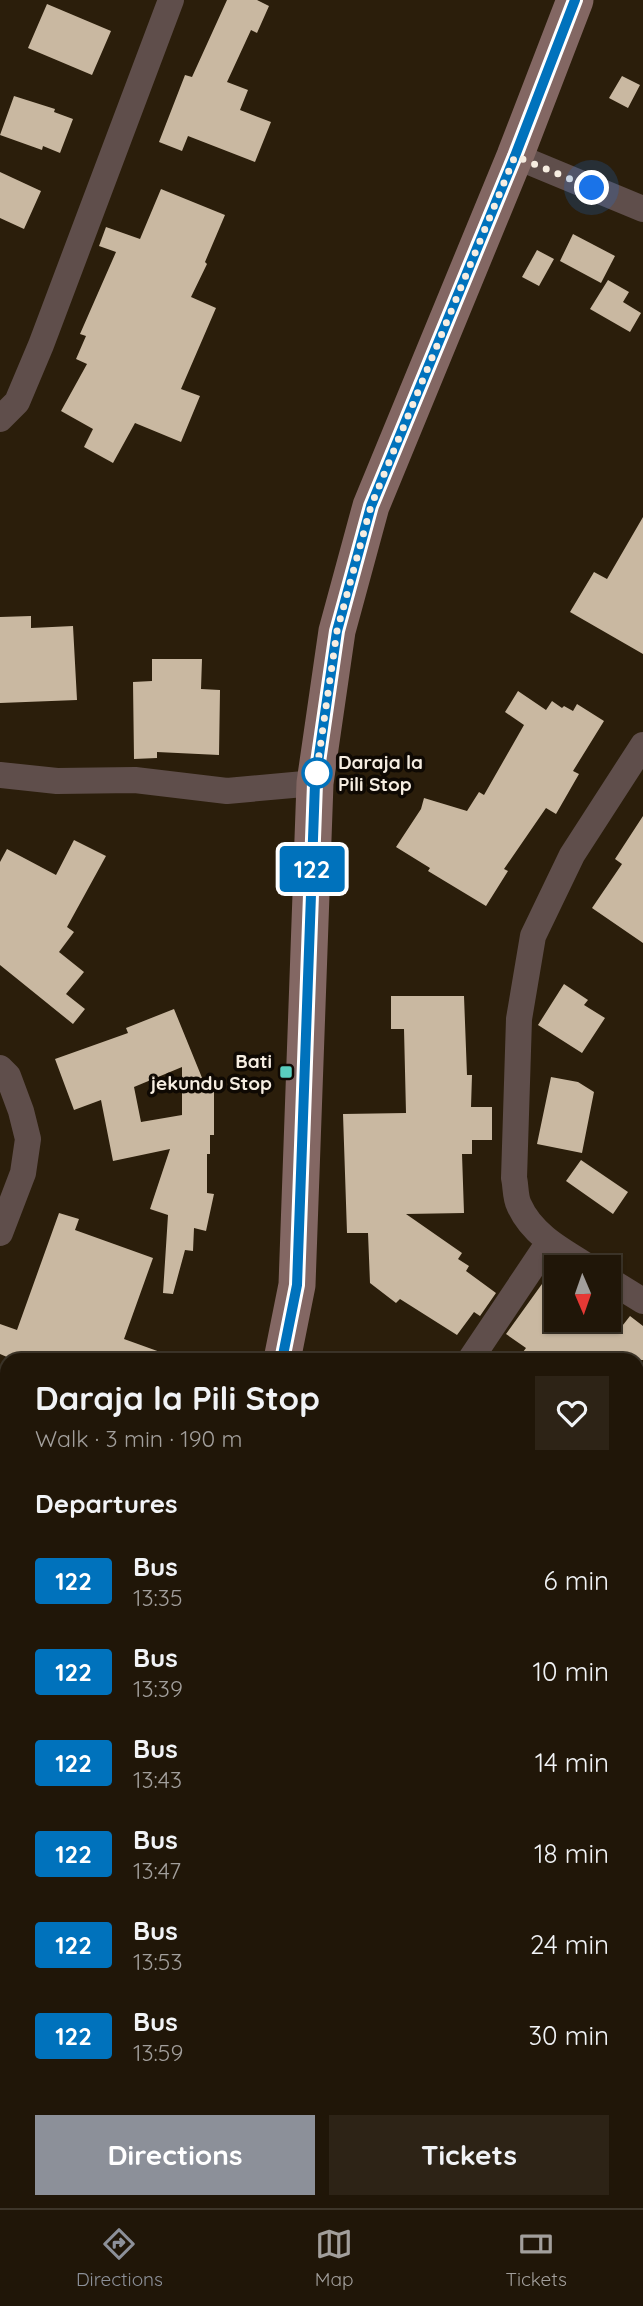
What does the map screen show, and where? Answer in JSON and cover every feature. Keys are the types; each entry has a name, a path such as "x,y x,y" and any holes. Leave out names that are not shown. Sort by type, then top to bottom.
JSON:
{"street":[{"path":"0,419 16,401 41,345 171,0"},
{"path":"283,1353 297,1285 315,783 337,631 371,506 515,156 575,0"},
{"path":"515,156 643,209"},
{"path":"570,1255 549,1242 529,1222 518,1204 514,1178 519,1019 526,969 533,936 572,855 643,745"},
{"path":"0,775 57,781 135,780 227,791 315,783"},
{"path":"0,1068 8,1076 28,1139 23,1173 0,1233"},
{"path":"475,1353 549,1242"},
{"path":"621,1285 640,1293"}],"building":[{"path":"227,0 257,0 269,6 257,33 251,30 227,82 248,90 240,110 271,122 255,162 188,136 182,151 159,142 185,75 192,77"},
{"path":"47,4 111,31 92,75 28,48"},
{"path":"622,76 640,85 628,108 609,98"},
{"path":"14,96 55,109 54,112 73,119 60,153 43,146 42,150 0,135"},
{"path":"0,172 41,191 24,229 0,218"},
{"path":"161,189 225,215 205,262 207,264 191,297 216,308 181,389 200,396 181,442 135,423 113,463 84,447 93,429 61,411 87,364 76,359 86,336 80,334 116,252 99,246 106,227 140,239"},
{"path":"573,234 615,256 601,283 560,261"},
{"path":"537,250 554,259 539,286 522,277"},
{"path":"608,280 629,292 623,302 641,313 630,332 590,309"},
{"path":"643,517 643,654 570,612 594,572 607,579"},
{"path":"31,616 31,628 73,626 77,700 0,703 0,617"},
{"path":"152,659 202,659 201,689 220,690 219,755 157,752 157,758 134,759 133,682 152,681"},
{"path":"518,691 546,710 552,701 573,711 577,704 604,721 573,771 579,774 556,814 546,808 504,869 508,871 486,906 428,871 430,868 396,847 421,809 424,798 467,811 479,792 484,795 524,725 505,712"},
{"path":"643,816 643,943 592,908 622,864 615,859"},
{"path":"74,840 106,856 67,927 74,932 59,952 84,972 66,994 85,1009 73,1024 0,965 0,862 7,849 56,875"},
{"path":"564,984 588,1000 584,1005 605,1018 582,1053 538,1025"},
{"path":"391,996 464,996 467,1075 472,1075 471,1107 492,1107 492,1140 472,1140 472,1154 462,1154 464,1213 406,1214 462,1253 458,1259 469,1266 466,1271 496,1293 480,1316 474,1312 457,1335 400,1299 396,1303 370,1283 368,1233 347,1233 343,1114 406,1113 404,1029 391,1029"},
{"path":"174,1009 207,1090 214,1090 214,1135 210,1135 210,1154 207,1154 207,1193 214,1194 206,1231 194,1228 193,1251 185,1250 173,1294 163,1293 168,1215 150,1209 170,1149 113,1161 101,1100 74,1110 55,1059 128,1033 126,1028","holes":["182,1067 182,1115 141,1122 134,1087"]},
{"path":"551,1077 578,1082 594,1092 582,1153 537,1144"},
{"path":"581,1160 628,1192 613,1214 566,1181"},
{"path":"59,1213 79,1219 75,1230 153,1258 124,1339 163,1353 0,1353 0,1324 17,1330"},
{"path":"542,1284 544,1332 621,1332 621,1327 630,1316 643,1326 643,1353 522,1353 526,1348 506,1334"}],"bus line":[{"name":"122","path":"283,1353 297,1285 315,783 337,631 371,506 515,156 575,0"}],"place":[{"name":"Daraja la Pili Stop","path":"317,773"},
{"name":"Bati jekundu Stop","path":"286,1072"}],"route":[{"path":"317,773 315,783 337,631 371,506 515,156 592,188"}]}
